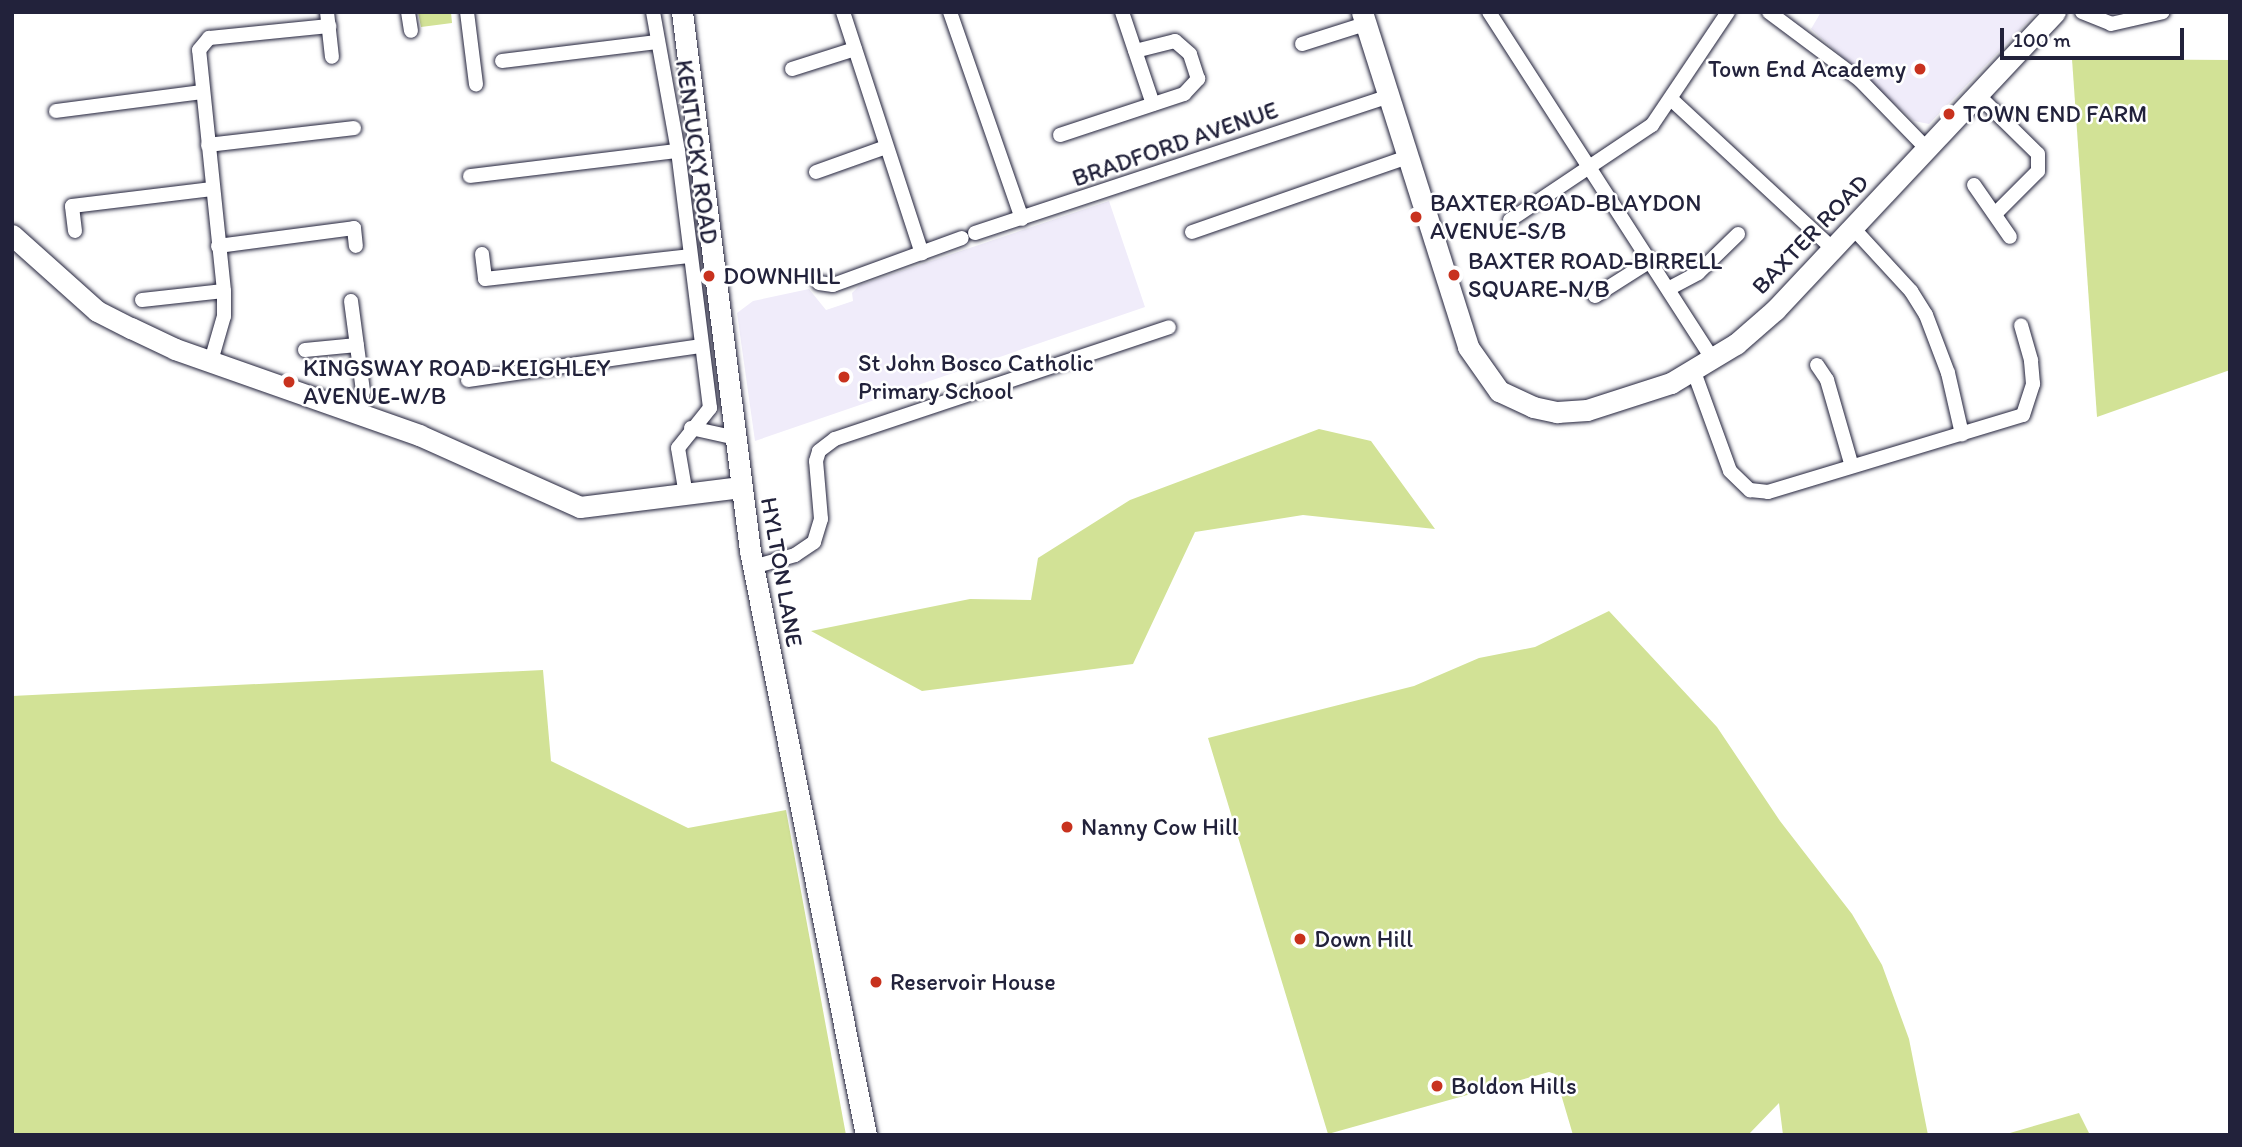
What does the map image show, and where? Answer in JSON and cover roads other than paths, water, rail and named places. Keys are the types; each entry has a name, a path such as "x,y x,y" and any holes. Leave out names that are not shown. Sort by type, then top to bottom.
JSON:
{"street":[{"path":"408,12 411,31"},
{"path":"467,12 476,84"},
{"name":"KENTUCKY ROAD","path":"653,12 678,151 710,408 691,428 678,448 686,495"},
{"name":"HYLTON LANE","path":"682,12 753,567 866,1135"},
{"path":"843,12 922,253"},
{"path":"950,12 1022,219"},
{"path":"1122,12 1153,104"},
{"path":"1489,12 1652,260 1714,360"},
{"path":"1510,220 1591,170 1652,125 1728,12"},
{"path":"1769,12 1791,25 1860,79 1927,149"},
{"name":"BAXTER ROAD","path":"1364,18 1468,347 1499,391 1533,407 1557,412 1587,410 1694,372 1714,360 1775,310 2055,12"},
{"path":"2082,12 2111,24 2163,12"},
{"path":"1791,25 1800,13"},
{"path":"1302,44 1364,18"},
{"path":"211,361 224,316 223,290 199,50 209,38 328,19 332,57"},
{"path":"1060,135 1184,94 1198,79 1190,54 1175,41 1135,51"},
{"path":"502,61 657,42"},
{"path":"792,69 855,49"},
{"path":"56,111 203,92"},
{"path":"1978,94 2038,154 2038,171 1996,213"},
{"name":"BRADFORD AVENUE","path":"819,283 833,285 968,236 1390,96"},
{"path":"1671,99 1833,249"},
{"path":"208,145 354,128"},
{"path":"816,172 886,147"},
{"path":"470,176 678,151"},
{"path":"1192,232 1407,157"},
{"path":"1974,185 1996,213 2010,237"},
{"path":"75,231 72,206 212,189"},
{"path":"218,246 354,228 356,246"},
{"path":"1853,228 1911,291 1926,315 1948,373 1962,434"},
{"path":"1670,288 1698,273 1738,234"},
{"path":"12,235 97,311 175,349 359,412 580,508 741,487"},
{"path":"482,254 485,279 689,256"},
{"path":"1595,296 1652,260"},
{"path":"142,300 223,290"},
{"path":"351,301 363,391 359,412"},
{"path":"1694,372 1730,471 1750,491 1769,492 1852,463 2023,415 2030,404 2031,359 2021,325"},
{"path":"753,567 795,555 814,542 821,519 816,461 819,451 835,439 1169,327"},
{"path":"305,350 356,345"},
{"path":"468,380 702,346"},
{"path":"1817,365 1827,380 1852,463"},
{"path":"691,428 736,438"}],"place":[{"name":"Town End Academy","path":"1920,69"},
{"name":"TOWN END FARM","path":"1949,114"},
{"name":"BAXTER ROAD-BLAYDON AVENUE-S/B","path":"1416,217"},
{"name":"BAXTER ROAD-BIRRELL SQUARE-N/B","path":"1454,275"},
{"name":"DOWNHILL","path":"709,276"},
{"name":"St John Bosco Catholic Primary School","path":"844,377"},
{"name":"KINGSWAY ROAD-KEIGHLEY AVENUE-W/B","path":"289,382"},
{"name":"Nanny Cow Hill","path":"1067,827"},
{"name":"Down Hill","path":"1300,939"},
{"name":"Reservoir House","path":"876,982"},
{"name":"Boldon Hills","path":"1437,1086"}]}
